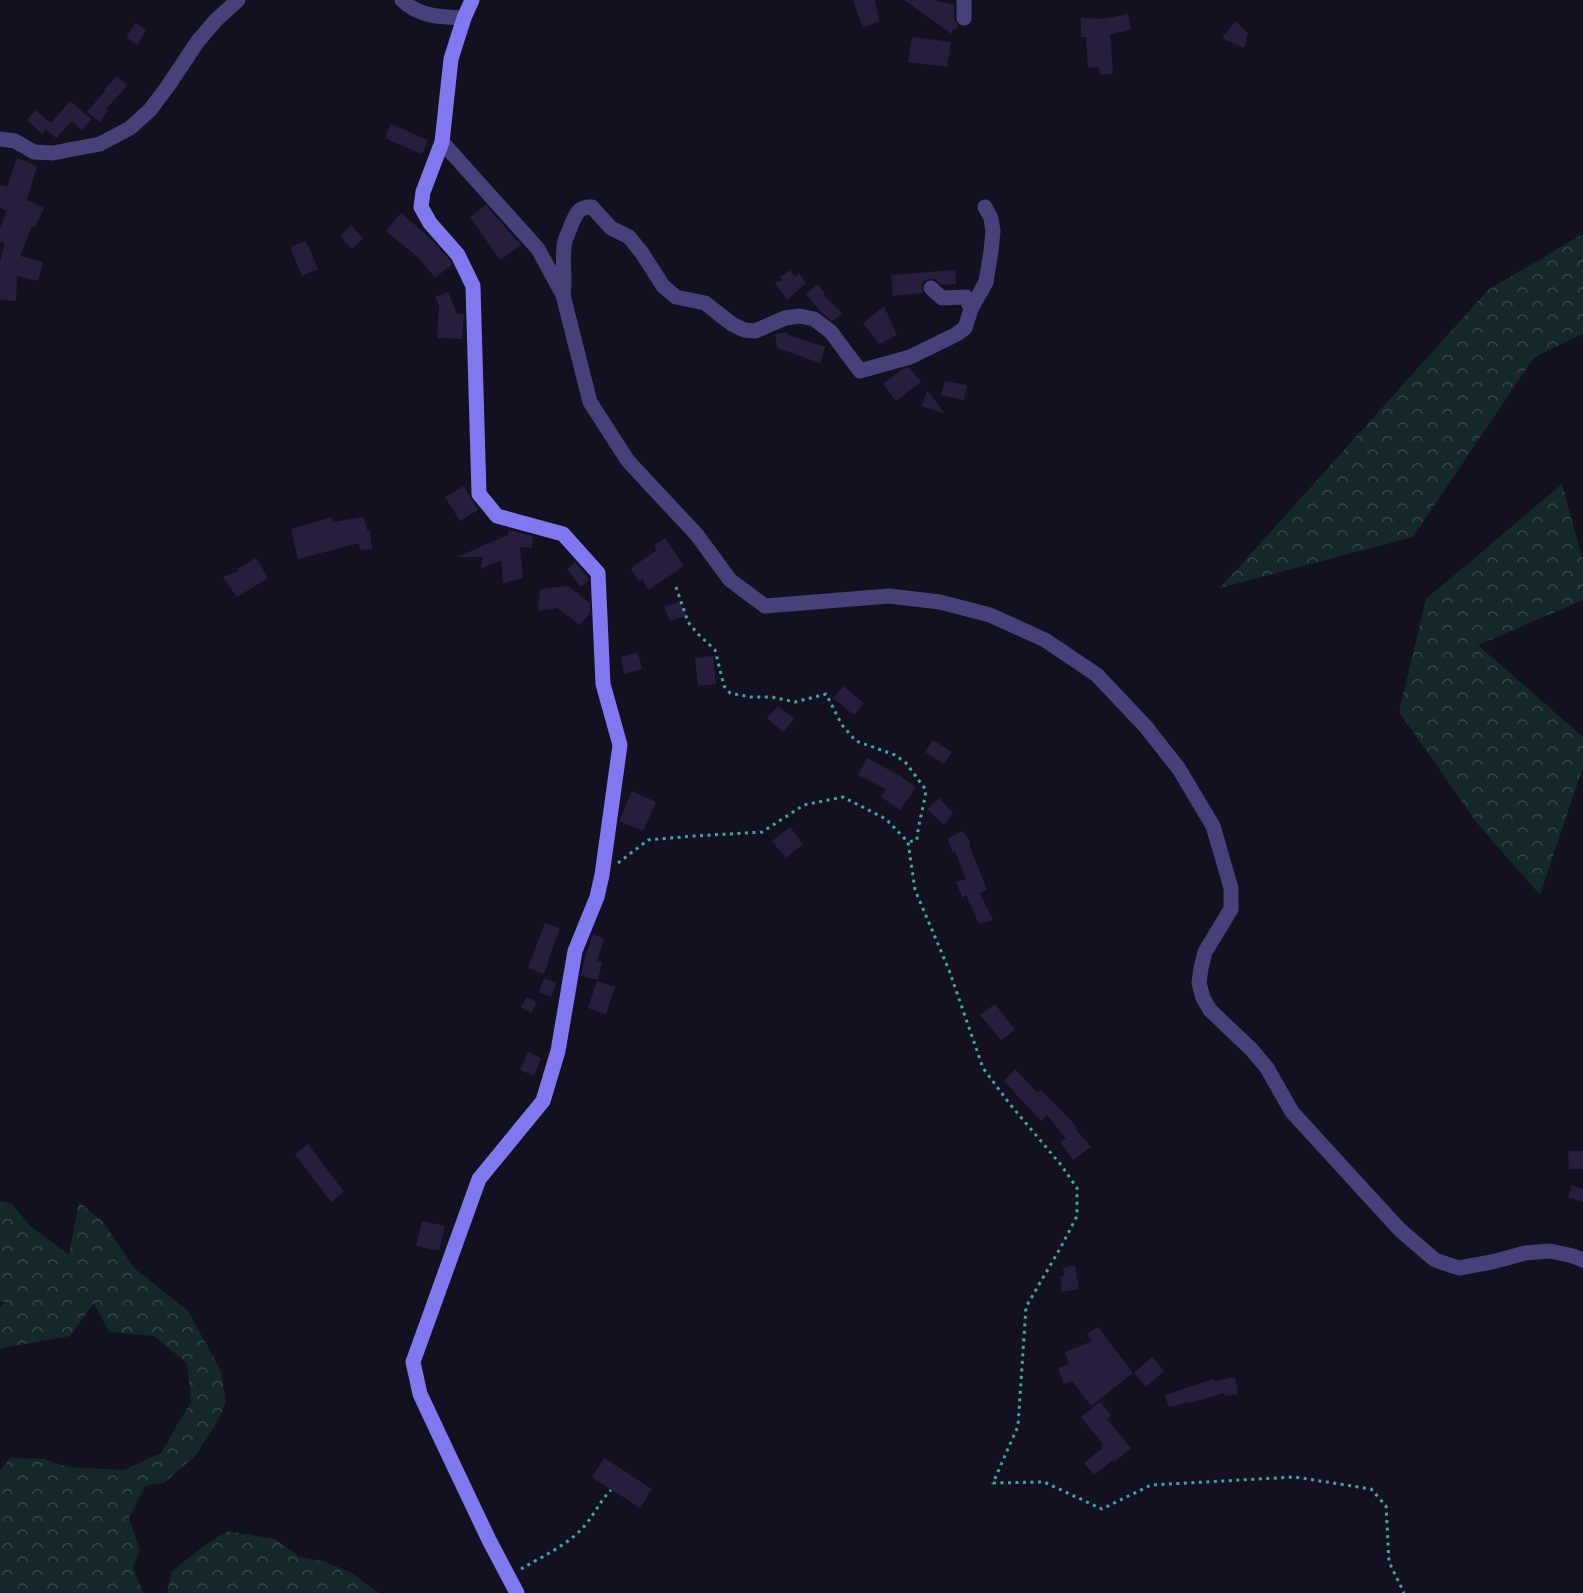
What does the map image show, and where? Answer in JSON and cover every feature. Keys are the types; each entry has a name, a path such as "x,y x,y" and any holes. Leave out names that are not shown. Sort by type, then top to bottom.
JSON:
{"main road":[{"path":"472,0 451,59 442,142 423,192 421,207 430,223 458,255 472,286 479,495 497,516 564,534 598,573 603,684 620,745 602,875 597,897 575,951 558,1051 543,1101 479,1179 413,1362 420,1394 489,1540 517,1593"}],"street":[{"path":"0,138 15,141 34,152 53,153 100,144 130,128 150,110 198,41 238,0"},
{"path":"402,0 421,13 438,17 464,18"},
{"path":"964,0 964,18"},
{"path":"442,142 538,249 563,295 590,402 628,461 697,535 730,580 765,606 889,596 940,602 990,615 1045,640 1097,675 1146,727 1179,769 1213,826 1231,888 1231,909 1205,952 1199,983 1203,998 1210,1010 1252,1050 1267,1068 1292,1112 1400,1230 1435,1260 1460,1268 1525,1253 1550,1251 1583,1260"},
{"path":"563,295 565,240 577,211 584,206 592,207 611,228 629,237 663,286 676,297 705,303 732,324 744,330 755,331 785,318 800,316 814,319 831,332 860,371 910,357 965,328 971,309 986,282 992,251 991,218 985,207"},
{"path":"931,288 942,298 966,297 971,309"}],"path":[{"path":"676,587 688,622 715,650 724,686 730,693 795,702 826,694 842,725 856,741 895,755 906,763 926,790 917,840 908,842"},
{"path":"602,875 648,840 762,831 804,804 843,797 886,819 908,842 915,890 949,970 983,1068 1077,1188 1077,1216 1026,1307 1018,1425 993,1483 1044,1482 1102,1509 1151,1485 1295,1477 1371,1489 1386,1506 1389,1562 1404,1593"},
{"path":"509,1576 561,1546 585,1525 602,1499 611,1490"}],"green space":[{"path":"1583,234 1583,334 1534,357 1413,537 1220,588 1488,290"},
{"path":"1562,484 1583,561 1583,600 1478,645 1583,737 1583,767 1540,895 1477,823 1399,712 1426,599"},
{"path":"0,1201 11,1203 30,1226 69,1255 79,1202 104,1223 134,1268 188,1311 221,1371 226,1402 217,1422 195,1456 164,1483 145,1486 129,1518 140,1550 133,1567 143,1593 0,1593 0,1471 10,1458 43,1459 68,1467 124,1470 161,1453 191,1402 187,1363 154,1336 109,1332 94,1303 70,1336 2,1348 0,1351 0,1307 6,1302 0,1302"},
{"path":"227,1531 275,1539 300,1557 323,1561 352,1573 379,1593 167,1593 172,1571"}],"building":[{"path":"853,0 875,0 879,21 863,28"},
{"path":"904,0 933,0 954,5 954,19 958,25 956,30 953,29 952,34"},
{"path":"1128,14 1131,30 1110,34 1113,74 1100,75 1099,67 1088,68 1086,37 1081,37 1081,18 1104,19"},
{"path":"1235,21 1248,33 1244,48 1222,38"},
{"path":"135,23 146,29 138,45 126,38"},
{"path":"912,37 951,42 947,67 908,62"},
{"path":"117,76 127,86 106,109 108,110 100,122 87,112"},
{"path":"70,101 91,119 82,130 72,121 56,138 46,129"},
{"path":"35,110 51,123 42,134 27,120"},
{"path":"391,124 428,140 422,154 385,138"},
{"path":"17,158 37,166 27,200 44,208 35,227 32,226 20,256 43,262 38,281 17,276 16,301 0,300 0,262 5,243 0,241 0,228 7,211 0,208 0,185 7,187"},
{"path":"486,205 521,245 500,260 470,217"},
{"path":"401,213 430,238 450,260 452,264 435,278 419,258 386,231"},
{"path":"351,225 363,238 352,249 340,236"},
{"path":"306,241 318,269 302,276 290,247"},
{"path":"790,270 795,277 799,273 806,283 787,300 775,283 782,280 780,277"},
{"path":"955,270 956,284 942,285 934,279 929,279 922,285 923,293 893,296 891,275"},
{"path":"818,284 825,294 823,295 843,314 832,321 806,294"},
{"path":"448,292 457,314 464,314 462,339 437,338 439,305 435,297"},
{"path":"884,306 897,335 879,344 863,323"},
{"path":"788,332 788,335 825,347 820,363 777,348 775,334"},
{"path":"909,367 921,382 896,401 883,384"},
{"path":"945,381 967,385 964,400 941,395"},
{"path":"927,390 945,414 922,406"},
{"path":"464,486 478,510 460,521 445,497"},
{"path":"332,517 333,522 364,517 367,530 370,530 372,549 360,550 359,543 298,559 291,529"},
{"path":"509,530 533,536 532,548 520,547 523,578 503,583 501,560 481,569 483,557 457,557 508,535"},
{"path":"665,538 684,566 648,590 643,579 638,581 631,568 657,550 654,545"},
{"path":"256,558 268,578 237,597 223,577 239,571 237,569"},
{"path":"575,562 589,580 581,587 567,569"},
{"path":"568,586 590,603 590,613 580,625 557,608 538,611 540,589"},
{"path":"680,602 686,616 670,621 664,606"},
{"path":"638,652 642,669 624,674 621,657"},
{"path":"713,656 716,684 698,686 695,658"},
{"path":"843,686 864,703 854,715 833,698"},
{"path":"778,706 794,719 783,732 767,718"},
{"path":"933,740 952,752 944,764 925,752"},
{"path":"867,758 916,787 900,810 881,797 886,789 858,775"},
{"path":"632,791 656,802 643,831 619,821"},
{"path":"939,798 953,813 944,825 927,809"},
{"path":"790,827 803,844 786,858 772,841"},
{"path":"963,831 971,844 969,845 987,890 980,893 993,920 979,924 966,895 962,897 956,882 966,879 955,851 952,852 948,838"},
{"path":"545,923 560,928 544,974 528,968"},
{"path":"593,934 604,939 597,961 602,962 598,980 581,976"},
{"path":"544,978 556,983 551,997 539,992"},
{"path":"597,981 615,987 606,1014 588,1008"},
{"path":"527,997 537,1002 531,1013 521,1007"},
{"path":"995,1004 1015,1030 1001,1040 980,1015"},
{"path":"528,1052 541,1058 534,1076 520,1070"},
{"path":"1015,1069 1037,1093 1041,1090 1067,1116 1091,1147 1073,1160 1060,1142 1066,1139 1047,1115 1041,1121 1004,1081"},
{"path":"308,1144 344,1192 331,1202 295,1154"},
{"path":"1568,1151 1583,1151 1583,1169 1569,1169"},
{"path":"1572,1185 1583,1189 1583,1202 1568,1197"},
{"path":"422,1221 445,1226 439,1251 416,1246"},
{"path":"1075,1265 1079,1289 1062,1292 1060,1277 1064,1276 1063,1268"},
{"path":"1098,1327 1133,1373 1091,1406 1072,1381 1064,1384 1058,1368 1069,1364 1065,1352 1092,1341 1087,1334"},
{"path":"1152,1357 1164,1371 1146,1387 1134,1373"},
{"path":"1235,1377 1238,1394 1225,1396 1224,1393 1169,1407 1165,1395 1213,1379 1214,1381"},
{"path":"1100,1402 1111,1415 1107,1419 1131,1448 1094,1475 1084,1463 1103,1448 1101,1446 1103,1444 1081,1417"},
{"path":"604,1458 652,1489 640,1508 592,1477"}]}
